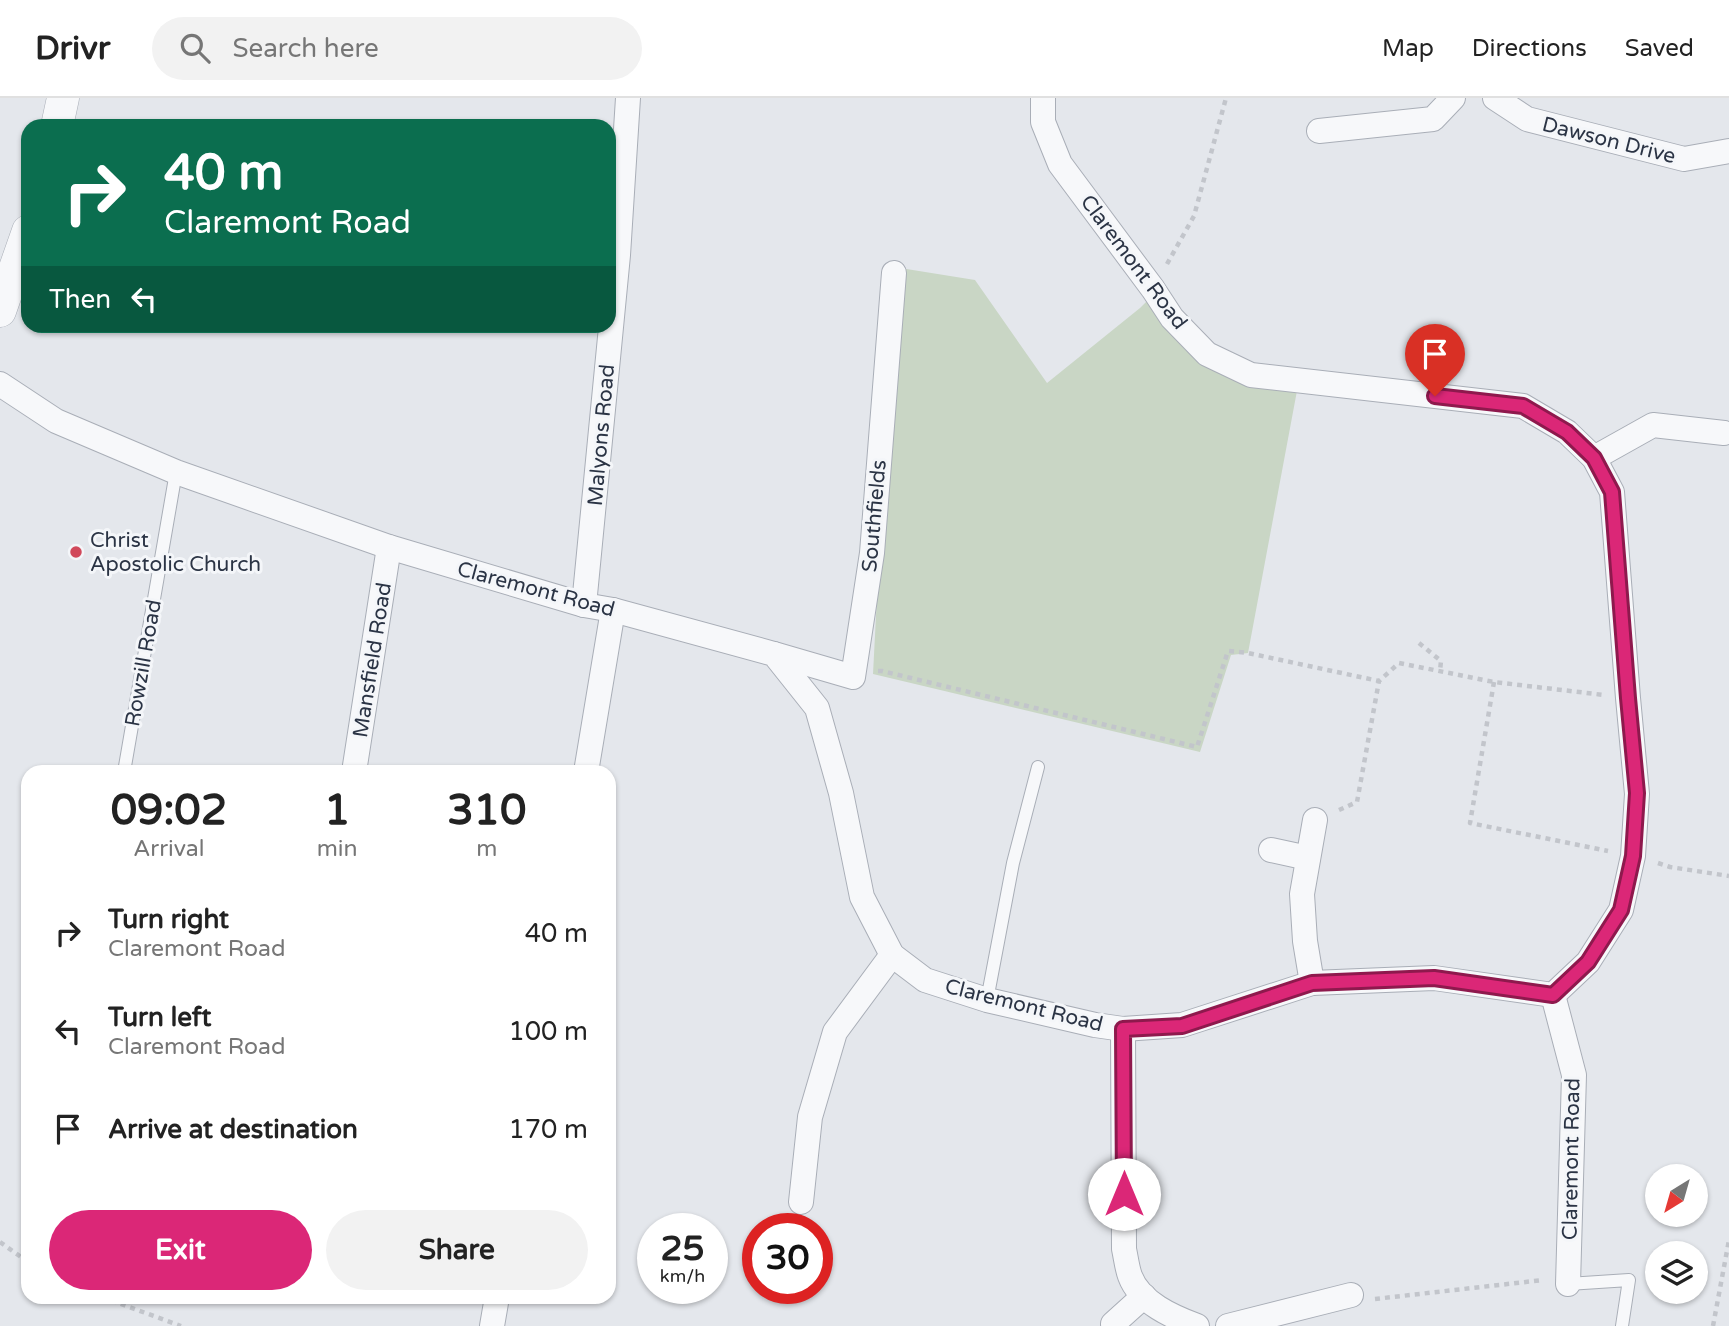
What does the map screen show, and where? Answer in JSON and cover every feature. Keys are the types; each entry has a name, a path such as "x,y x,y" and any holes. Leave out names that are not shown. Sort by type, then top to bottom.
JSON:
{"street":[{"path":"58,119 63,98"},
{"name":"Malyons Road","path":"616,276 628,98"},
{"name":"Claremont Road","path":"1042,98 1043,122 1060,164 1172,318 1207,354 1251,375 1523,406 1567,432 1594,458 1612,492 1637,793 1633,856 1621,910 1588,962 1553,995"},
{"path":"1319,131 1433,119 1453,98"},
{"name":"Dawson Drive","path":"1495,98 1527,119 1684,159 1729,151"},
{"path":"0,312 21,251"},
{"name":"Southfields","path":"853,677 872,553 894,273"},
{"name":"Malyons Road","path":"584,605 610,333"},
{"name":"Claremont Road","path":"0,384 56,421 176,472 389,547 584,605 774,654 817,708 841,793 862,897 892,955 925,980 987,1000 1123,1029 1182,1026 1312,983 1434,978 1553,995"},
{"path":"1594,458 1653,425 1724,433"},
{"name":"Mansfield Road","path":"355,765 389,547"},
{"path":"587,765 613,611"},
{"path":"774,654 853,677"},
{"path":"1312,983 1305,941 1302,894 1315,820"},
{"path":"1271,850 1308,858"},
{"path":"801,1202 810,1117 835,1032 892,955"},
{"name":"Claremont Road","path":"1553,995 1574,1075 1569,1281"},
{"name":"Claremont Road","path":"1123,1029 1124,1249 1131,1279 1144,1296 1167,1314 1197,1326"},
{"path":"1228,1326 1316,1315 1351,1295"},
{"path":"1113,1324 1144,1296"},
{"path":"492,1326 496,1304"}],"lane":[{"name":"Rowzill Road","path":"125,765 176,472"},
{"path":"987,1000 1013,863 1038,767"},
{"path":"1569,1281 1629,1280 1622,1326"}],"path":[{"path":"1153,289 1195,216 1226,98"},
{"path":"1419,643 1441,662 1440,671"},
{"path":"853,677 882,671 1197,747 1228,651 1379,681"},
{"path":"1315,820 1357,802 1379,681 1399,663 1493,682 1628,698"},
{"path":"1493,682 1470,823 1633,856 1670,867 1729,876"},
{"path":"1713,1326 1729,1240"},
{"path":"0,1242 21,1257"},
{"path":"1351,1295 1364,1300 1569,1281"},
{"path":"121,1304 181,1326"}],"green space":[{"path":"894,267 975,280 1047,383 1150,298 1207,354 1299,380 1248,653 1231,655 1200,752 873,674"}],"place":[{"name":"Christ Apostolic Church","path":"76,552"}],"route":[{"path":"1124,1194 1123,1029 1182,1026 1312,983 1434,978 1553,995 1588,962 1621,910 1633,856 1637,793 1612,492 1594,458 1567,432 1523,406 1435,396"}]}
